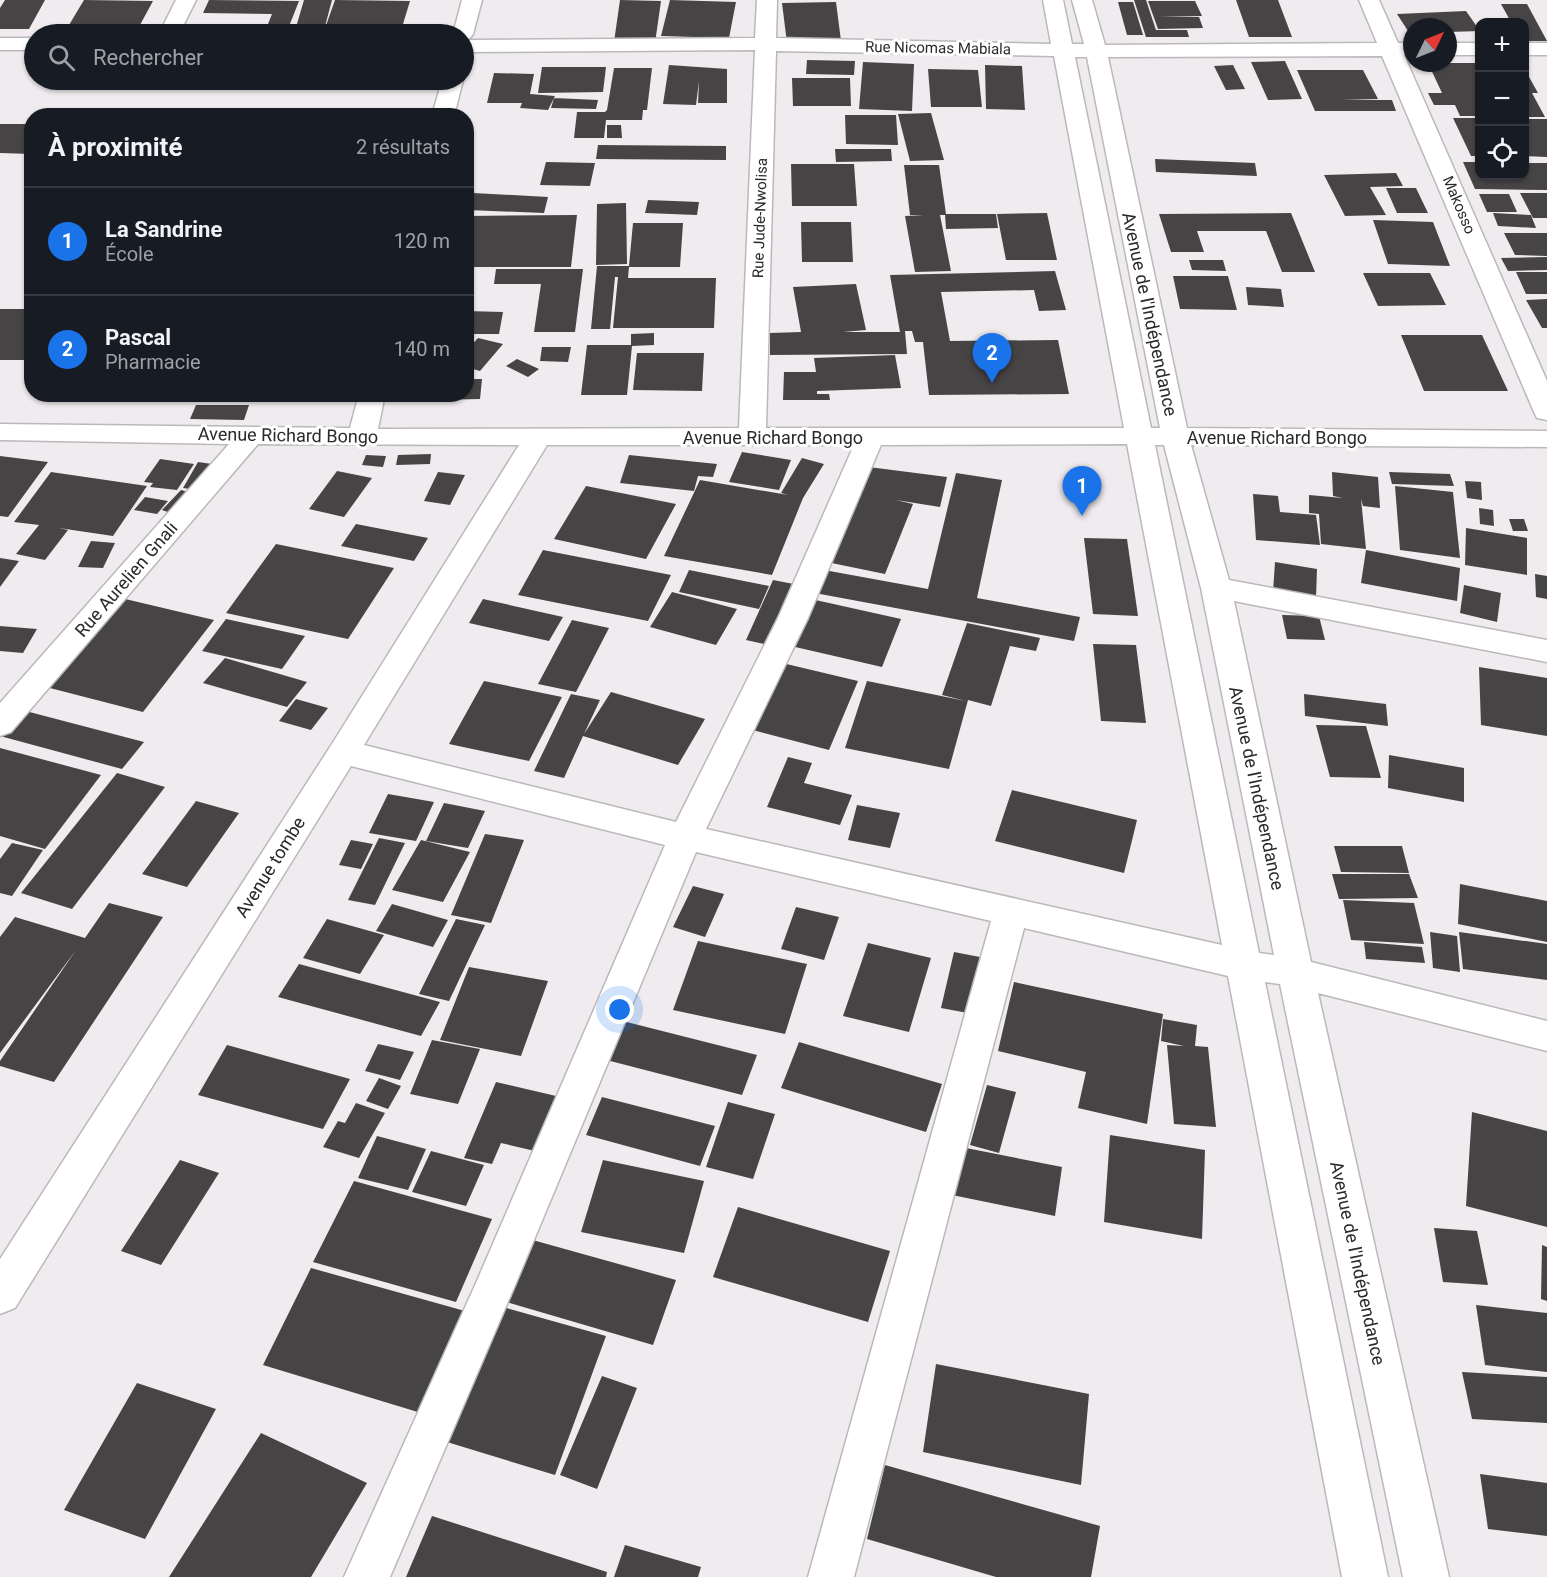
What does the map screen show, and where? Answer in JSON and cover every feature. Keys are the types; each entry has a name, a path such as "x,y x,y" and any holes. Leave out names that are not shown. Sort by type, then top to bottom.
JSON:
{"street":[{"path":"174,24 186,0"},
{"path":"466,24 472,0"},
{"name":"Rue Jude-Nwolisa","path":"752,436 767,0"},
{"name":"Avenue de l'Indépendance","path":"1053,0 1365,1577"},
{"name":"Avenue de l'Indépendance","path":"1082,0 1096,51 1175,436 1216,588 1295,972 1426,1577"},
{"name":"Makosso","path":"1369,0 1402,49 1547,412"},
{"path":"0,44 24,44"},
{"name":"Rue Nicomas Mabiala","path":"474,46 766,44 1062,51 1402,49"},
{"path":"1457,49 1475,49"},
{"path":"1529,49 1547,49"},
{"path":"445,108 450,90"},
{"path":"362,436 370,402"},
{"name":"Avenue Richard Bongo","path":"0,432 538,437 1175,436 1547,439"},
{"name":"Rue Aurelien Gnali","path":"0,724 252,434"},
{"name":"Avenue tombe","path":"0,1295 343,752 538,437"},
{"path":"367,1577 491,1294 685,837 793,618 871,437"},
{"path":"1216,588 1547,651"},
{"path":"343,752 685,837 1011,913 1245,966 1295,972 1547,1036"},
{"path":"831,1577 1011,913"}],"building":[{"path":"5,0 45,0 32,24 24,24 24,29 0,29 0,8"},
{"path":"84,0 153,1 141,24 70,24"},
{"path":"209,0 299,1 290,24 268,24 272,14 203,13"},
{"path":"304,0 332,0 326,24 297,24"},
{"path":"335,0 410,1 403,24 327,24"},
{"path":"620,0 661,1 655,43 614,42"},
{"path":"670,0 736,2 729,38 661,36"},
{"path":"1134,0 1146,0 1156,30 1187,30 1189,37 1146,37"},
{"path":"1236,0 1278,0 1292,37 1249,37"},
{"path":"1148,1 1195,1 1202,16 1158,17 1199,17 1203,28 1158,29"},
{"path":"836,2 841,41 787,43 782,3"},
{"path":"1118,2 1133,2 1143,35 1127,35"},
{"path":"1501,4 1527,4 1547,41 1529,41 1529,18 1509,18"},
{"path":"1466,11 1475,24 1475,31 1457,32 1457,18 1403,18 1403,23 1397,14"},
{"path":"807,60 855,61 854,75 806,74"},
{"path":"1285,61 1302,99 1268,100 1251,62"},
{"path":"863,62 914,64 912,111 859,109"},
{"path":"1457,63 1475,63 1475,116 1460,116 1455,105 1434,105 1428,93 1442,93 1432,72 1457,72"},
{"path":"669,65 727,69 727,103 698,103 699,81 696,105 663,104"},
{"path":"985,65 1022,66 1025,110 986,109"},
{"path":"1233,65 1245,89 1226,90 1214,66"},
{"path":"542,67 606,67 603,92 538,93"},
{"path":"614,68 652,68 647,110 643,110 642,120 606,120 604,138 574,138 577,112 605,112 607,110"},
{"path":"928,69 978,70 982,107 931,107"},
{"path":"1297,70 1363,70 1378,99 1342,100 1392,100 1396,111 1315,111"},
{"path":"494,73 534,74 530,94 555,96 548,110 520,108 522,103 487,103"},
{"path":"1529,77 1538,93 1532,93 1545,117 1529,117"},
{"path":"792,78 850,78 851,106 793,106"},
{"path":"554,98 598,100 596,109 551,108"},
{"path":"931,113 944,160 910,161 898,114"},
{"path":"845,115 896,115 898,145 846,144"},
{"path":"1453,118 1475,118 1475,156 1471,156"},
{"path":"1529,119 1547,119 1547,157 1529,156"},
{"path":"0,124 24,124 24,154 0,153"},
{"path":"607,125 621,125 622,138 607,138"},
{"path":"598,145 726,146 726,160 596,159"},
{"path":"835,149 891,149 892,161 836,162"},
{"path":"1155,159 1255,163 1257,176 1156,172"},
{"path":"546,162 595,163 590,186 540,185"},
{"path":"1463,162 1475,162 1475,180 1529,180 1529,163 1547,163 1547,190 1475,189"},
{"path":"791,164 854,164 857,206 792,206"},
{"path":"904,165 939,165 946,214 996,214 998,228 946,229 945,215 940,215 951,271 915,272 905,216 924,215 910,215"},
{"path":"1396,173 1403,186 1370,187 1386,215 1345,216 1324,175"},
{"path":"1386,188 1416,188 1428,213 1397,213"},
{"path":"474,193 548,197 544,213 474,210"},
{"path":"1520,193 1547,193 1547,218 1533,218"},
{"path":"1479,194 1509,194 1517,212 1487,212"},
{"path":"648,200 699,202 697,215 645,213"},
{"path":"626,203 627,264 596,265 597,204"},
{"path":"1047,213 1057,260 1006,260 997,214"},
{"path":"1291,213 1315,272 1282,272 1266,231 1197,231 1204,252 1171,252 1159,214"},
{"path":"1493,213 1531,215 1536,228 1498,226"},
{"path":"577,215 571,267 474,267 474,216"},
{"path":"1373,220 1433,222 1450,266 1388,264"},
{"path":"801,222 851,222 853,262 802,262"},
{"path":"633,223 683,223 680,267 629,267 628,278 716,278 714,328 613,328 618,277 615,277 610,329 591,329 597,266 629,266"},
{"path":"1504,233 1547,233 1547,256 1515,255"},
{"path":"1547,257 1547,270 1508,271 1501,258"},
{"path":"1189,260 1223,260 1226,271 1192,270"},
{"path":"496,269 583,269 575,332 534,332 541,284 494,284"},
{"path":"1055,271 1066,310 1039,311 1034,290 941,292 950,341 1058,340 1069,394 929,395 923,342 915,342 912,331 905,331 907,354 770,355 770,333 801,332 793,287 856,284 866,330 843,332 900,332 890,275"},
{"path":"1516,272 1547,272 1547,294 1526,294"},
{"path":"1363,273 1430,273 1446,305 1378,306"},
{"path":"1173,276 1228,276 1237,310 1180,309"},
{"path":"1246,287 1281,289 1284,307 1248,305"},
{"path":"1547,299 1547,328 1542,328 1526,300"},
{"path":"0,309 24,309 24,360 0,360"},
{"path":"474,311 503,312 499,334 474,334"},
{"path":"654,333 654,345 632,346 627,395 581,395 587,345 631,345 631,334"},
{"path":"1401,335 1482,335 1508,391 1424,391"},
{"path":"478,338 503,344 480,371 474,369 474,342"},
{"path":"542,347 571,347 568,362 540,361"},
{"path":"637,353 704,353 702,391 633,390"},
{"path":"895,355 901,388 817,391 817,394 829,394 830,400 783,400 784,372 816,372 814,358"},
{"path":"517,359 539,369 528,377 506,366"},
{"path":"474,379 482,379 480,399 474,399"},
{"path":"196,405 249,405 244,420 190,419"},
{"path":"742,452 791,460 779,490 729,482"},
{"path":"431,454 430,464 396,465 398,455"},
{"path":"366,455 386,456 383,467 362,465"},
{"path":"629,455 717,464 713,477 698,476 694,491 620,483"},
{"path":"0,456 48,462 8,517 0,516"},
{"path":"802,458 824,464 803,498 772,575 664,556 700,480 788,495 781,493"},
{"path":"160,459 194,464 177,490 150,487 153,483 144,482"},
{"path":"198,462 212,464 197,490 183,488"},
{"path":"861,466 947,477 940,507 896,500 913,504 885,574 817,560"},
{"path":"337,471 372,478 344,517 309,509"},
{"path":"51,472 147,486 113,536 59,528 68,530 45,560 16,554 39,525 14,522"},
{"path":"438,472 465,475 450,505 424,501"},
{"path":"1332,472 1378,477 1380,508 1363,506 1361,499 1366,549 1321,544 1319,514 1309,513 1309,495 1343,498 1333,496"},
{"path":"1389,472 1450,474 1454,486 1392,484"},
{"path":"956,473 1002,480 977,598 1080,617 1074,641 804,591 813,568 928,589"},
{"path":"1465,481 1481,482 1482,500 1467,498"},
{"path":"586,486 676,504 646,559 554,539"},
{"path":"1395,486 1453,492 1460,558 1400,550"},
{"path":"181,490 196,494 176,515 162,510"},
{"path":"1253,494 1278,496 1280,512 1316,515 1320,545 1256,540"},
{"path":"145,497 168,501 157,514 134,510"},
{"path":"1479,508 1493,510 1494,526 1480,524"},
{"path":"1509,519 1524,519 1528,531 1513,531"},
{"path":"356,524 428,538 414,561 341,546"},
{"path":"1466,528 1527,538 1527,575 1465,565"},
{"path":"1084,538 1127,539 1138,616 1093,614"},
{"path":"91,541 115,543 103,568 78,567"},
{"path":"276,544 394,568 348,639 226,613"},
{"path":"543,550 671,575 648,621 518,595"},
{"path":"1366,550 1460,568 1457,601 1361,583"},
{"path":"0,558 19,561 0,587"},
{"path":"1275,562 1317,569 1316,598 1273,592"},
{"path":"689,570 769,586 759,609 679,592"},
{"path":"1535,574 1547,576 1547,599 1536,597"},
{"path":"773,580 799,585 773,646 746,640"},
{"path":"1464,585 1501,593 1497,622 1460,613"},
{"path":"672,592 737,609 716,645 650,627"},
{"path":"121,598 214,620 143,712 46,687"},
{"path":"483,599 563,617 549,641 469,623"},
{"path":"811,599 901,619 882,667 791,646"},
{"path":"1282,615 1319,616 1325,640 1287,639"},
{"path":"226,619 305,636 282,669 202,651"},
{"path":"572,620 609,628 576,692 538,684"},
{"path":"967,623 1040,638 1036,651 1010,646 991,706 968,700 949,769 845,748 867,681 966,701 942,695"},
{"path":"0,626 37,629 23,653 0,651"},
{"path":"1093,644 1136,645 1146,723 1101,721"},
{"path":"225,658 307,682 287,707 203,683"},
{"path":"778,662 858,681 829,750 745,728"},
{"path":"1479,667 1547,678 1547,736 1481,725"},
{"path":"484,681 562,697 529,761 449,744"},
{"path":"611,692 705,719 678,765 583,736 564,778 534,771 571,694 600,700 584,734"},
{"path":"1304,694 1386,704 1388,726 1305,716"},
{"path":"296,699 328,708 311,730 279,721"},
{"path":"18,709 144,742 122,769 0,736 0,730"},
{"path":"1316,725 1366,726 1381,778 1330,777"},
{"path":"0,748 101,775 45,849 0,836"},
{"path":"1389,755 1464,768 1464,802 1388,788"},
{"path":"788,757 812,763 804,783 852,795 840,825 767,807"},
{"path":"117,773 165,787 72,909 21,893"},
{"path":"1012,790 1137,820 1124,873 995,841"},
{"path":"388,794 434,802 416,841 369,833"},
{"path":"196,801 239,813 187,887 142,874"},
{"path":"444,803 485,811 468,848 426,841"},
{"path":"857,805 900,813 890,848 848,840"},
{"path":"485,834 524,840 491,923 451,915"},
{"path":"379,838 405,843 375,905 348,900"},
{"path":"351,840 373,844 361,869 339,865"},
{"path":"421,840 470,852 443,902 392,890"},
{"path":"12,843 43,850 12,896 0,893 0,859"},
{"path":"1334,846 1402,846 1409,873 1341,872"},
{"path":"1332,874 1409,874 1418,898 1339,899"},
{"path":"1460,884 1547,901 1547,942 1458,924"},
{"path":"693,886 724,894 705,937 673,927"},
{"path":"1343,900 1414,903 1424,944 1351,940"},
{"path":"109,903 163,917 54,1082 0,1066 0,1061 76,950 0,1053 0,937 15,917 85,938"},
{"path":"392,904 448,920 433,947 376,931"},
{"path":"796,907 839,917 824,960 781,949"},
{"path":"327,919 384,935 360,974 303,958"},
{"path":"456,919 485,925 449,1001 419,994"},
{"path":"1430,932 1457,936 1460,972 1433,968"},
{"path":"1459,932 1547,944 1547,980 1463,969"},
{"path":"698,941 807,964 785,1034 673,1010"},
{"path":"1364,942 1422,947 1425,963 1366,959"},
{"path":"868,943 931,958 909,1032 843,1016"},
{"path":"954,952 985,958 973,1014 941,1008"},
{"path":"299,964 440,1002 421,1036 278,997"},
{"path":"469,967 548,981 521,1056 440,1040"},
{"path":"1014,982 1163,1014 1147,1124 1078,1108 1086,1072 998,1051"},
{"path":"603,1016 757,1055 742,1095 587,1055"},
{"path":"1163,1019 1197,1025 1195,1046 1208,1047 1216,1127 1174,1124 1167,1045 1184,1046 1161,1041"},
{"path":"432,1040 480,1049 458,1104 410,1094"},
{"path":"799,1042 942,1084 926,1132 781,1088"},
{"path":"378,1044 414,1052 400,1080 365,1071"},
{"path":"227,1045 350,1079 323,1129 198,1095"},
{"path":"379,1078 401,1086 388,1109 366,1101"},
{"path":"496,1082 556,1096 535,1151 501,1143 492,1164 464,1158"},
{"path":"987,1085 1016,1092 999,1153 970,1145"},
{"path":"602,1097 715,1126 700,1166 586,1135"},
{"path":"728,1102 775,1114 753,1179 706,1167"},
{"path":"356,1103 385,1113 359,1158 323,1147 338,1121 345,1123"},
{"path":"1472,1112 1547,1131 1547,1227 1466,1206"},
{"path":"1110,1135 1205,1150 1202,1239 1104,1222"},
{"path":"377,1136 426,1149 408,1190 358,1178"},
{"path":"961,1147 1062,1167 1055,1216 952,1195"},
{"path":"431,1151 484,1165 466,1206 412,1192"},
{"path":"180,1160 219,1173 161,1265 121,1251"},
{"path":"603,1160 704,1181 684,1253 581,1232"},
{"path":"354,1181 492,1219 456,1302 313,1262"},
{"path":"738,1207 890,1251 868,1322 713,1277"},
{"path":"1434,1228 1477,1231 1488,1285 1443,1282"},
{"path":"529,1239 676,1280 653,1345 503,1301"},
{"path":"1542,1245 1547,1247 1547,1301 1541,1299"},
{"path":"311,1268 465,1311 421,1413 263,1365"},
{"path":"1476,1305 1547,1313 1547,1372 1485,1365"},
{"path":"503,1307 606,1336 555,1475 447,1442"},
{"path":"936,1364 1089,1394 1081,1485 923,1452"},
{"path":"1462,1372 1547,1377 1547,1423 1472,1419"},
{"path":"602,1376 637,1388 597,1489 560,1475"},
{"path":"137,1383 216,1409 145,1539 64,1510"},
{"path":"261,1433 367,1483 311,1577 169,1577"},
{"path":"885,1465 1100,1526 1091,1577 996,1577 867,1539"},
{"path":"1480,1474 1547,1483 1547,1536 1488,1529"},
{"path":"432,1516 607,1572 606,1577 406,1577"},
{"path":"625,1545 701,1567 698,1577 614,1577"}],"place":[{"name":"Pascal","path":"992,383"},
{"name":"La Sandrine","path":"1082,516"}]}
